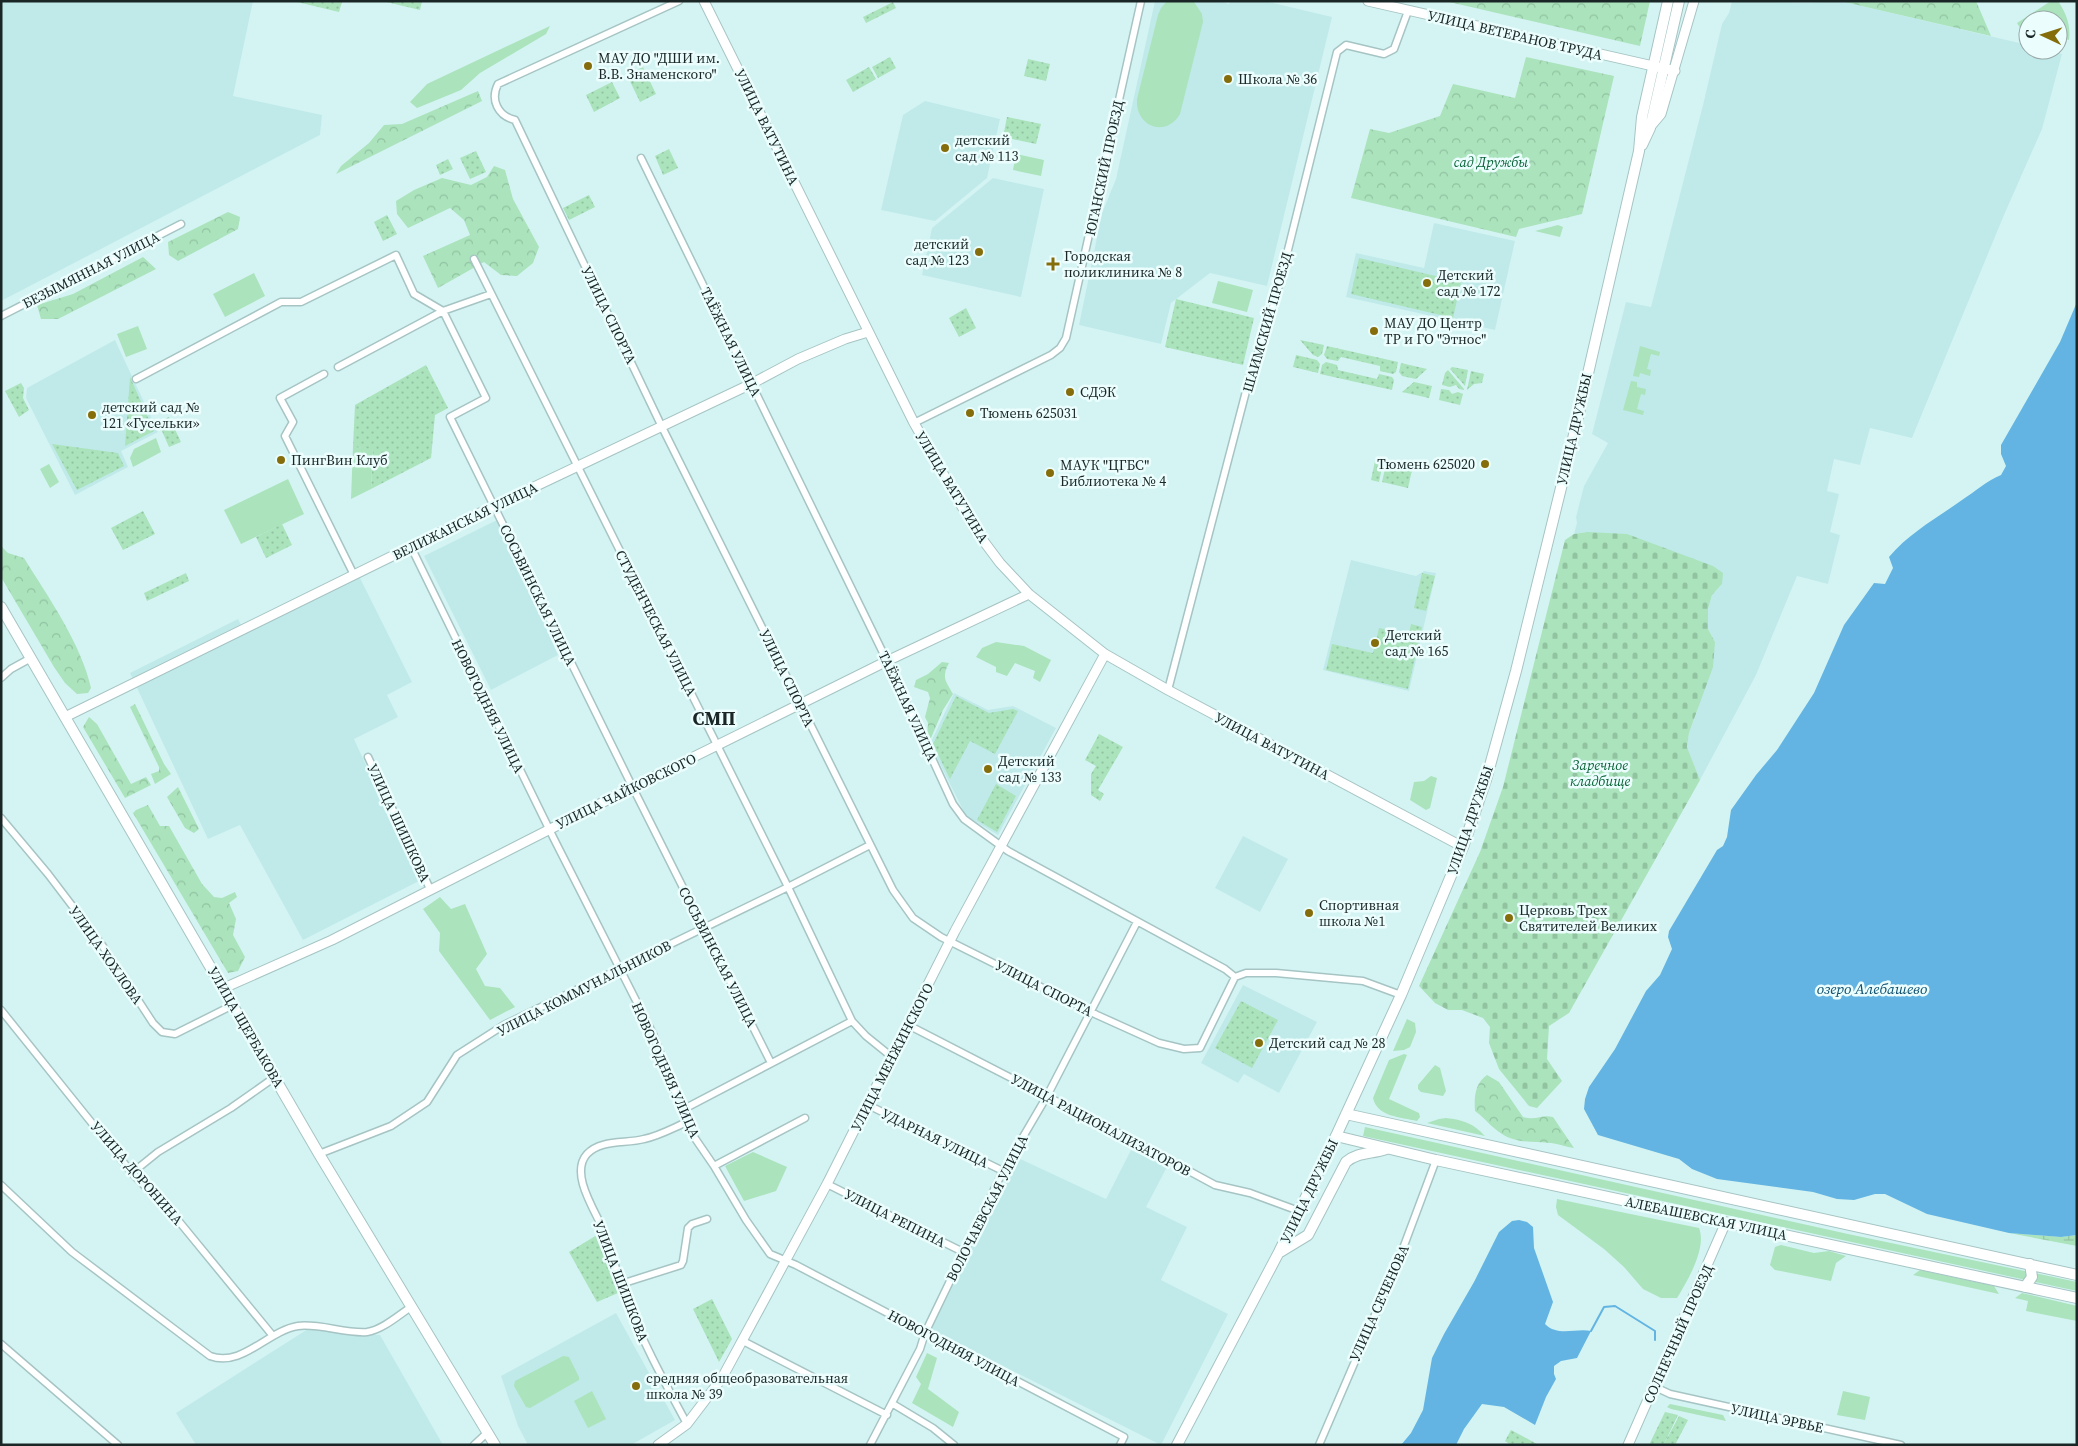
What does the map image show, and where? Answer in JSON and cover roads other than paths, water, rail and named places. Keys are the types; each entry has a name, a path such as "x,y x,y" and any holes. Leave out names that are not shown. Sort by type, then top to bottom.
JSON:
{"main road":[{"name":"УЛИЦА ДРУЖБЫ","path":"1639,151 1650,128 1668,1"},
{"name":"УЛИЦА ДРУЖБЫ","path":"1177,1445 1279,1252 1336,1136 1401,995 1463,847 1486,780 1516,671 1572,444 1639,151 1642,116 1679,1"},
{"name":"УЛИЦА ЩЕРБАКОВА","path":"1,607 319,1154 495,1445"},
{"name":"АЛЕБАШЕВСКАЯ УЛИЦА","path":"1346,1114 2077,1275"},
{"name":"АЛЕБАШЕВСКАЯ УЛИЦА","path":"1336,1136 1436,1160 2077,1298"},
{"path":"1279,1252 1308,1235 1346,1162 1351,1157 1386,1149"},
{"path":"2024,1287 2032,1277 2030,1264"}],"street":[{"name":"УЛИЦА СПОРТА","path":"679,1 498,84 494,97 496,106 502,114 515,120 662,427 799,705 893,890 906,910 926,928 1091,1011 1159,1043 1184,1050 1200,1048 1235,977"},
{"name":"УЛИЦА ВАТУТИНА","path":"704,1 914,423 976,531 1000,563 1028,594 1105,654 1168,690 1463,847"},
{"name":"ЮГАНСКИЙ ПРОЕЗД","path":"914,423 1051,355 1060,348 1066,338 1141,1"},
{"name":"УЛИЦА ВЕТЕРАНОВ ТРУДА","path":"1368,1 1675,71"},
{"path":"1650,128 1662,114 1694,1"},
{"name":"ШАИМСКИЙ ПРОЕЗД","path":"1168,690 1250,376 1268,325 1283,270 1337,52 1346,45 1384,54 1394,49 1408,10"},
{"name":"ТАЁЖНАЯ УЛИЦА","path":"641,158 887,661 953,804 964,819 1001,846 1225,969 1235,977"},
{"name":"БЕЗЫМЯННАЯ УЛИЦА","path":"1,316 181,224"},
{"path":"136,379 281,302 301,302 396,255 414,294 443,310"},
{"name":"СТУДЕНЧЕСКАЯ УЛИЦА","path":"474,259 788,887 852,1022 892,1057"},
{"path":"338,366 443,310 491,294"},
{"name":"СОСЬВИНСКАЯ УЛИЦА","path":"443,310 486,398 450,417 771,1063"},
{"name":"ВЕЛИЖАНСКАЯ УЛИЦА","path":"65,717 494,506 751,384 798,359 845,339 868,332"},
{"path":"324,374 280,398 293,422 285,436 354,575"},
{"name":"НОВОГОДНЯЯ УЛИЦА","path":"411,547 652,1034 690,1130 746,1220 770,1254 1124,1437 1120,1445"},
{"name":"УЛИЦА ЧАЙКОВСКОГО","path":"224,988 303,954 633,787 887,661 1028,594"},
{"name":"УЛИЦА МЕНЖИНСКОГО","path":"658,1445 687,1424 722,1378 743,1341 868,1105 950,941 1105,654"},
{"path":"1,678 31,658"},
{"name":"УЛИЦА ШИШКОВА","path":"368,757 430,889"},
{"name":"УЛИЦА ХОХЛОВА","path":"1,818 48,874 102,945 153,1023 162,1032 175,1034 233,1005"},
{"name":"УЛИЦА КОММУНАЛЬНИКОВ","path":"319,1154 398,1122 428,1102 457,1055 504,1025 703,929 870,845"},
{"name":"ВОЛОЧАЕВСКАЯ УЛИЦА","path":"870,1445 920,1349 925,1333 1003,1171 1047,1096 1137,922"},
{"path":"1235,977 1246,973 1276,973 1363,981 1401,995"},
{"name":"УЛИЦА ДОРОНИНА","path":"1,1010 132,1173 177,1219 273,1336"},
{"path":"682,1110 852,1022"},
{"name":"УЛИЦА РАЦИОНАЛИЗАТОРОВ","path":"908,1025 1215,1185 1250,1193 1299,1211"},
{"path":"132,1173 158,1152 231,1108 275,1077"},
{"name":"УДАРНАЯ УЛИЦА","path":"868,1105 1003,1171"},
{"path":"714,1166 805,1118"},
{"name":"УЛИЦА ШИШКОВА","path":"687,1122 645,1139 606,1144 594,1148 585,1156 582,1166 584,1190 606,1234 621,1284 638,1328 687,1424"},
{"name":"УЛИЦА СЕЧЕНОВА","path":"1319,1445 1399,1259 1436,1160"},
{"name":"УЛИЦА РЕПИНА","path":"827,1184 964,1252"},
{"path":"1,1185 72,1252 210,1356 226,1360 235,1357 273,1336 298,1326 368,1332 392,1320 411,1307"},
{"path":"621,1284 681,1265 688,1228 692,1224 707,1219"},
{"name":"СОЛНЕЧНЫЙ ПРОЕЗД","path":"1628,1445 1726,1222"},
{"path":"743,1341 886,1415"},
{"path":"1,1344 118,1445"},
{"name":"УЛИЦА ЭРВЬЕ","path":"1654,1387 1670,1394 1901,1445"},
{"path":"893,1404 933,1428 954,1445"},
{"path":"474,1445 488,1432"}],"water":[{"name":"озеро Алебашево","path":"2077,302 2077,1235 2061,1237 2009,1233 1927,1214 1885,1194 1875,1194 1854,1200 1837,1199 1813,1192 1717,1179 1692,1169 1679,1159 1598,1135 1584,1109 1589,1087 1615,1049 1646,991 1660,975 1672,949 1668,937 1669,931 1717,850 1723,846 1727,837 1731,810 1777,750 1814,693 1844,625 1874,583 1885,584 1893,568 1889,557 1905,540 1924,526 1986,483 2001,475 2006,466 2001,454 2001,445 2060,342"},
{"path":"1512,1221 1527,1222 1533,1227 1534,1248 1553,1302 1545,1324 1550,1328 1561,1331 1591,1331 1577,1358 1561,1361 1554,1366 1556,1379 1546,1397 1535,1425 1504,1407 1482,1404 1464,1429 1456,1445 1401,1445 1411,1433 1423,1410 1432,1358 1444,1334 1474,1282 1499,1232"}],"waterway":[{"path":"1591,1331 1604,1307 1615,1306 1655,1331 1655,1340"}],"place":[{"name":"МАУ ДО \"ДШИ им. В.В. Знаменского\"","path":"588,66"},
{"name":"Школа № 36","path":"1228,79"},
{"name":"детский сад № 113","path":"945,148"},
{"name":"детский сад № 123","path":"979,252"},
{"name":"Городская поликлиника № 8","path":"1053,264"},
{"name":"Детский сад № 172","path":"1427,283"},
{"name":"МАУ ДО Центр ТР и ГО \"Этнос\"","path":"1374,331"},
{"name":"СДЭК","path":"1070,392"},
{"name":"Тюмень 625031","path":"970,413"},
{"name":"детский сад № 121 «Гусельки»","path":"92,415"},
{"name":"ПингВин Клуб","path":"281,460"},
{"name":"Тюмень 625020","path":"1485,464"},
{"name":"МАУК \"ЦГБС\" Библиотека № 4","path":"1050,473"},
{"name":"Детский сад № 165","path":"1375,643"},
{"name":"Детский сад № 133","path":"988,769"},
{"name":"Спортивная школа №1","path":"1309,913"},
{"name":"Церковь Трех Святителей Великих","path":"1509,918"},
{"name":"Детский сад № 28","path":"1259,1043"},
{"name":"средняя общеобразовательная школа № 39","path":"636,1386"}],"district":[{"name":"СМП","path":"714,718"}],"park label":[{"name":"сад Дружбы","path":"1491,162"},
{"name":"Заречное кладбище","path":"1600,774"}]}
